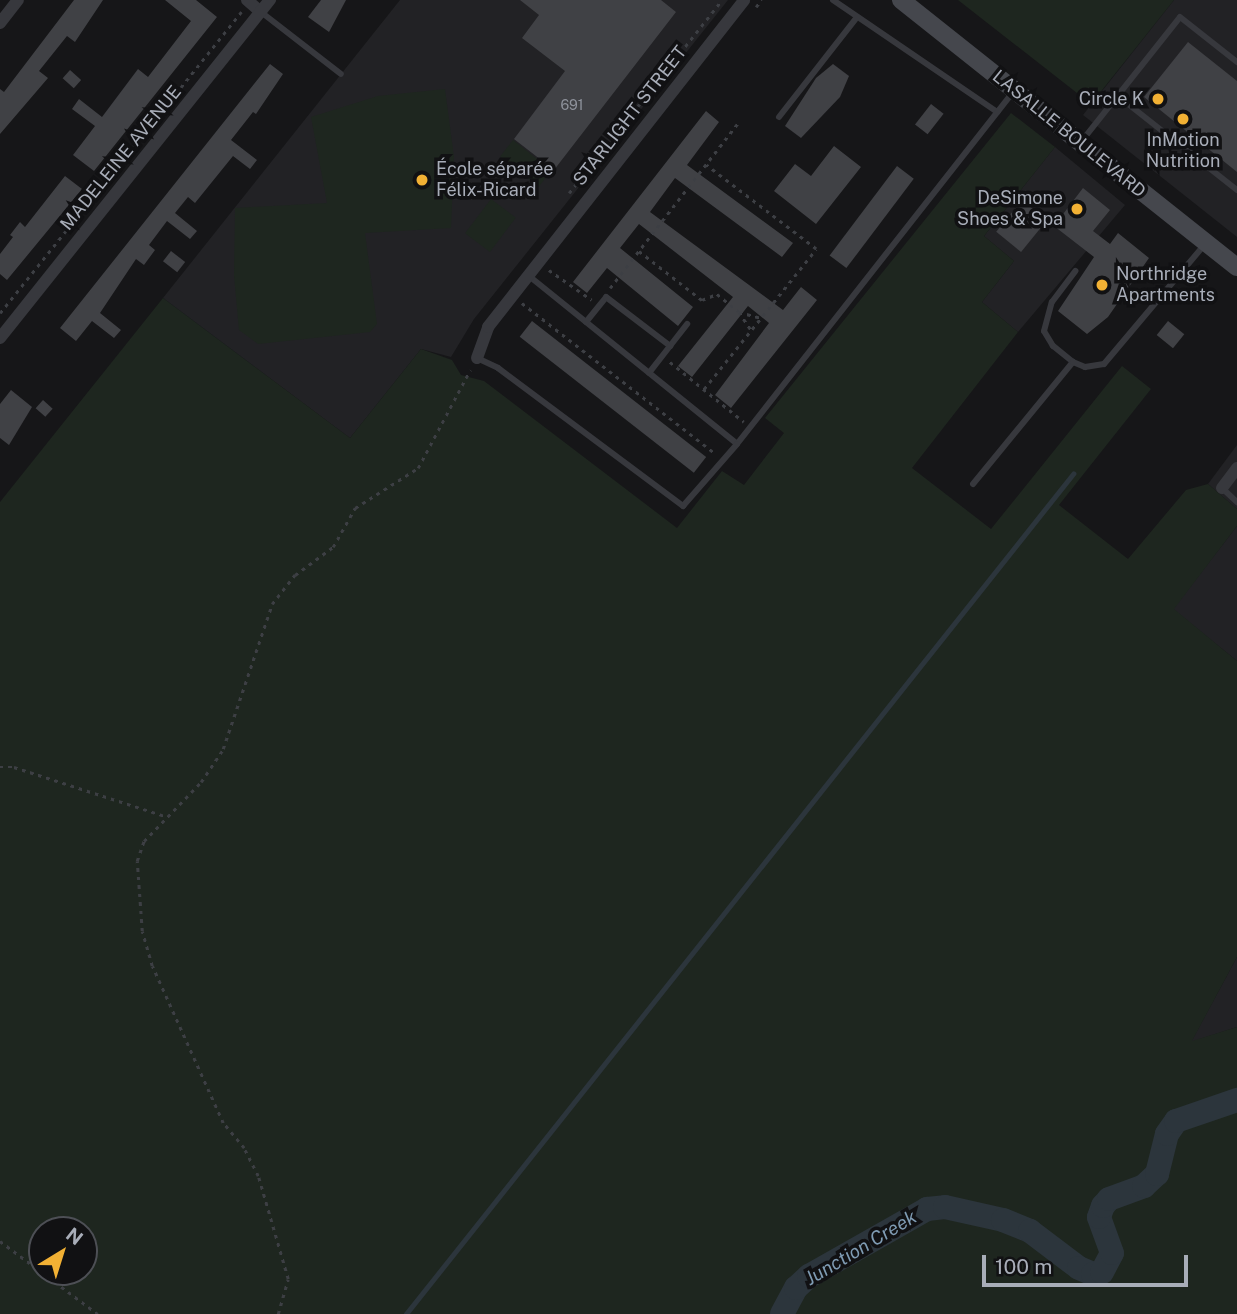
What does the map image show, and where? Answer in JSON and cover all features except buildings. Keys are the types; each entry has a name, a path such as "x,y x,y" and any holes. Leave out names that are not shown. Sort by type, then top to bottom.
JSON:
{"main road":[{"name":"LASALLE BOULEVARD","path":"901,0 1237,268"}],"street":[{"path":"0,23 18,0"},
{"name":"MADELEINE AVENUE","path":"0,337 270,0"},
{"name":"STARLIGHT STREET","path":"477,358 488,327 744,0"},
{"path":"248,1 261,12"},
{"path":"1222,488 1237,468"}],"lane":[{"path":"833,0 997,112"},
{"path":"261,12 341,74"},
{"path":"779,117 857,17"},
{"path":"1080,143 1180,17 1237,62"},
{"path":"477,358 498,368 683,506 720,458 751,428 1014,90"},
{"path":"1118,96 1237,190"},
{"path":"1075,271 1052,302 1044,331 1054,346 1073,362 1085,367 1104,364 1206,243"},
{"path":"527,275 737,444"},
{"path":"586,322 606,297 670,346"},
{"path":"649,373 687,324"},
{"path":"973,484 1073,362"},
{"path":"1222,488 1237,502"}],"path":[{"path":"569,193 722,0"},
{"path":"0,313 248,1"},
{"path":"606,297 638,250 738,123"},
{"path":"704,390 816,248 706,165"},
{"path":"638,250 702,300 717,294 739,312 752,331"},
{"path":"549,270 599,306"},
{"path":"522,303 720,458"},
{"path":"739,312 762,318"},
{"path":"662,356 751,428"},
{"path":"278,1314 288,1279 258,1176 244,1148 223,1123 152,966 142,932 137,861 144,841 165,816 201,782 223,749 272,604 295,575 333,547 355,508 418,468 477,358"},
{"path":"0,767 14,768 165,816"},
{"path":"0,1241 98,1314"}],"shaded area":[{"name":"École séparée Félix-Ricard","path":"400,0 728,0 474,319 451,357 421,349 350,438 163,298"},
{"path":"958,0 1174,0 1091,104"},
{"path":"1174,0 1237,0 1237,237 1083,115"},
{"path":"445,89 454,157 451,228 365,233 377,324 370,332 258,344 239,330 234,276 235,208 327,203 311,117 378,96"},
{"path":"1011,113 1055,147 984,236 1014,261 982,302 1018,332 912,468 991,529 1122,366 1151,389 1059,505 1128,559 1186,490 1208,484 1237,509 1237,526 1174,609 1237,661 1237,957 1192,1041 1237,1027 1237,1314 0,1314 0,502 163,298 350,438 421,349 452,360 461,375 484,381 677,528 722,471 744,485 784,433 765,418"},
{"path":"513,140 552,170 539,187 500,157"},
{"path":"1055,147 1125,205 1018,332 982,302 1014,261 984,236"},
{"path":"491,199 516,218 490,252 465,233"},
{"path":"1237,445 1237,509 1208,484"},
{"path":"1237,526 1237,661 1173,609"},
{"path":"1237,957 1237,1027 1191,1042"}],"waterway":[{"path":"406,1314 1073,474"},
{"name":"Junction Creek","path":"782,1314 796,1288 809,1276 927,1209 945,1207 1003,1220 1030,1231 1079,1268 1093,1274 1102,1272 1112,1253 1099,1217 1103,1206 1109,1199 1144,1186 1157,1174 1167,1134 1176,1121 1237,1100"}],"place":[{"name":"Circle K","path":"1158,99"},
{"name":"InMotion Nutrition","path":"1183,119"},
{"name":"École séparée Félix-Ricard","path":"422,180"},
{"name":"DeSimone Shoes & Spa","path":"1077,209"},
{"name":"Northridge Apartments","path":"1102,285"}]}
